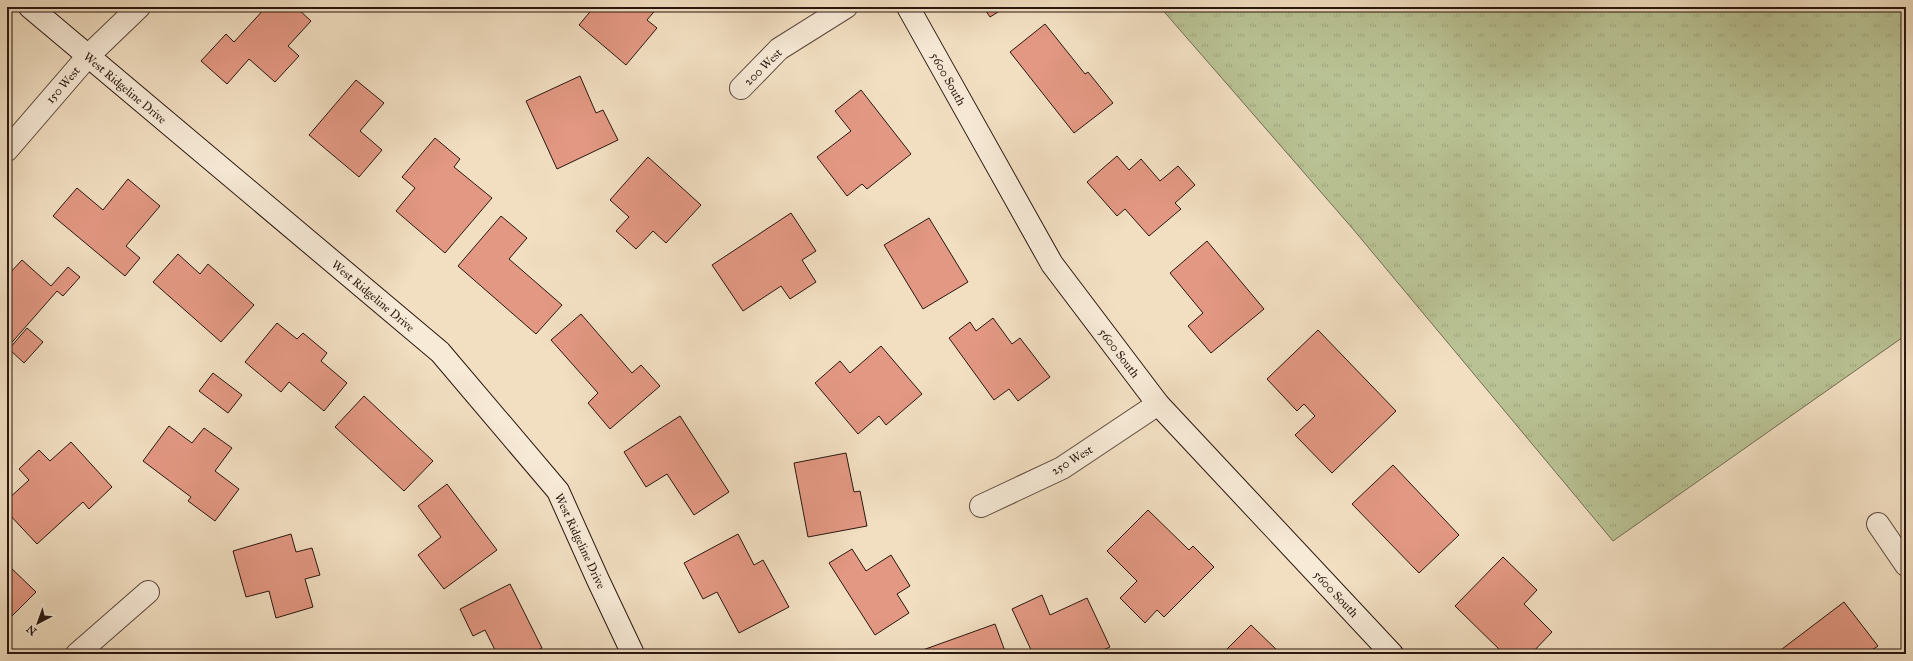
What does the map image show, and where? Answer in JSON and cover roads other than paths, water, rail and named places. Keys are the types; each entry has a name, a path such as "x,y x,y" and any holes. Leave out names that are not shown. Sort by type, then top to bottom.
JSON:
{"street":[{"name":"West Ridgeline Drive","path":"30,7 440,352 558,491 633,654"},
{"name":"150 West","path":"7,150 88,56 139,7"},
{"name":"200 West","path":"741,88 779,49 846,7"},
{"name":"5600 South","path":"908,7 1052,264 1158,404 1392,654"},
{"name":"250 West","path":"981,506 1062,468 1158,404"},
{"path":"1878,524 1906,565"},
{"path":"77,654 148,592"}]}
